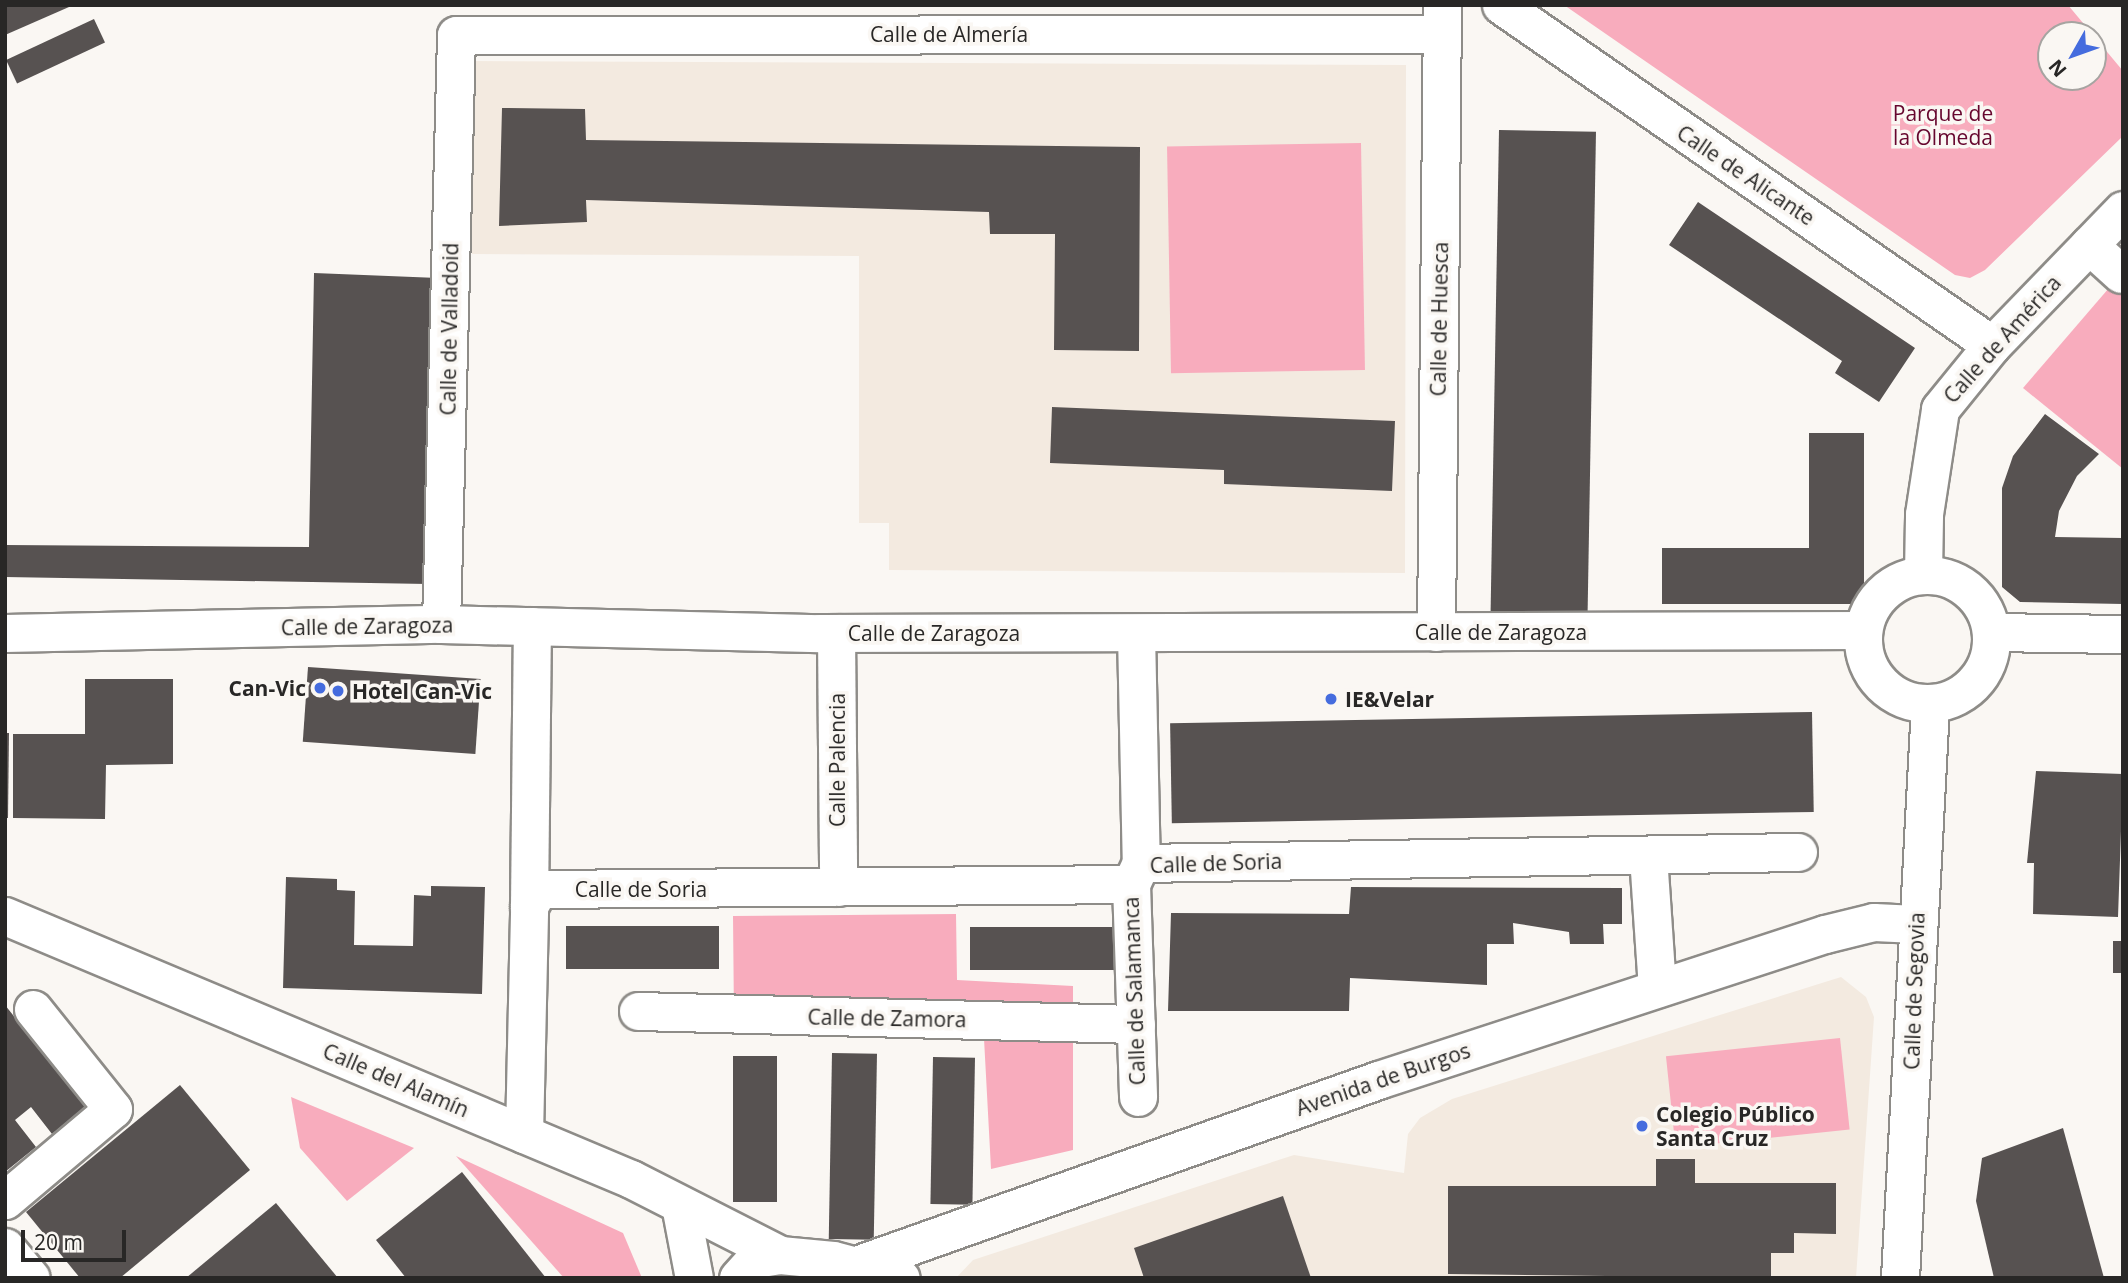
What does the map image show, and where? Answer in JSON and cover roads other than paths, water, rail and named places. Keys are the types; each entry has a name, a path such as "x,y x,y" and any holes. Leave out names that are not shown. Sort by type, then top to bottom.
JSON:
{"street":[{"name":"Calle de Alicante","path":"1501,5 1992,345"},
{"name":"Calle de Almería","path":"457,35 1442,20"},
{"name":"Calle de Huesca","path":"1436,632 1442,20"},
{"name":"Calle de Valladoid","path":"442,624 457,35"},
{"name":"Calle de América","path":"1923,574 1924,513 1940,409 1992,345 2123,210"},
{"path":"2089,245 2121,274"},
{"path":"1923,574 1969,589 1992,632 1990,659 1977,682 1956,698 1930,705 1903,699 1879,683 1865,659 1863,630 1882,592 1923,574"},
{"name":"Calle de Zaragoza","path":"5,633 442,624 836,633 1863,630"},
{"path":"524,1134 532,626"},
{"path":"1992,632 2123,634"},
{"name":"Calle Palencia","path":"836,633 838,887"},
{"name":"Calle de Salamanca","path":"1136,633 1138,1097"},
{"name":"Calle de Segovia","path":"1900,1278 1916,923 1930,705"},
{"name":"Calle de Soria","path":"529,906 539,889 838,887 1136,874 1798,852"},
{"path":"1648,856 1657,988"},
{"name":"Calle del Alamín","path":"5,915 631,1179 681,1210 780,1255"},
{"name":"Avenida de Burgos","path":"856,1265 1378,1080 1825,933 1874,922 1916,923"},
{"path":"5,1200 113,1109 33,1010"},
{"name":"Calle de Zamora","path":"638,1012 1136,1024"},
{"path":"681,1210 694,1278"},
{"path":"5,1247 31,1278"},
{"path":"738,1278 755,1259 780,1255 856,1265 901,1278"}],"place":[{"name":"Can-Vic","path":"320,688"},
{"name":"Hotel Can-Vic","path":"338,691"},
{"name":"IE&Velar","path":"1331,699"},
{"name":"Colegio Público Santa Cruz","path":"1642,1126"}],"park label":[{"name":"Parque de la Olmeda","path":"1943,125"}]}
